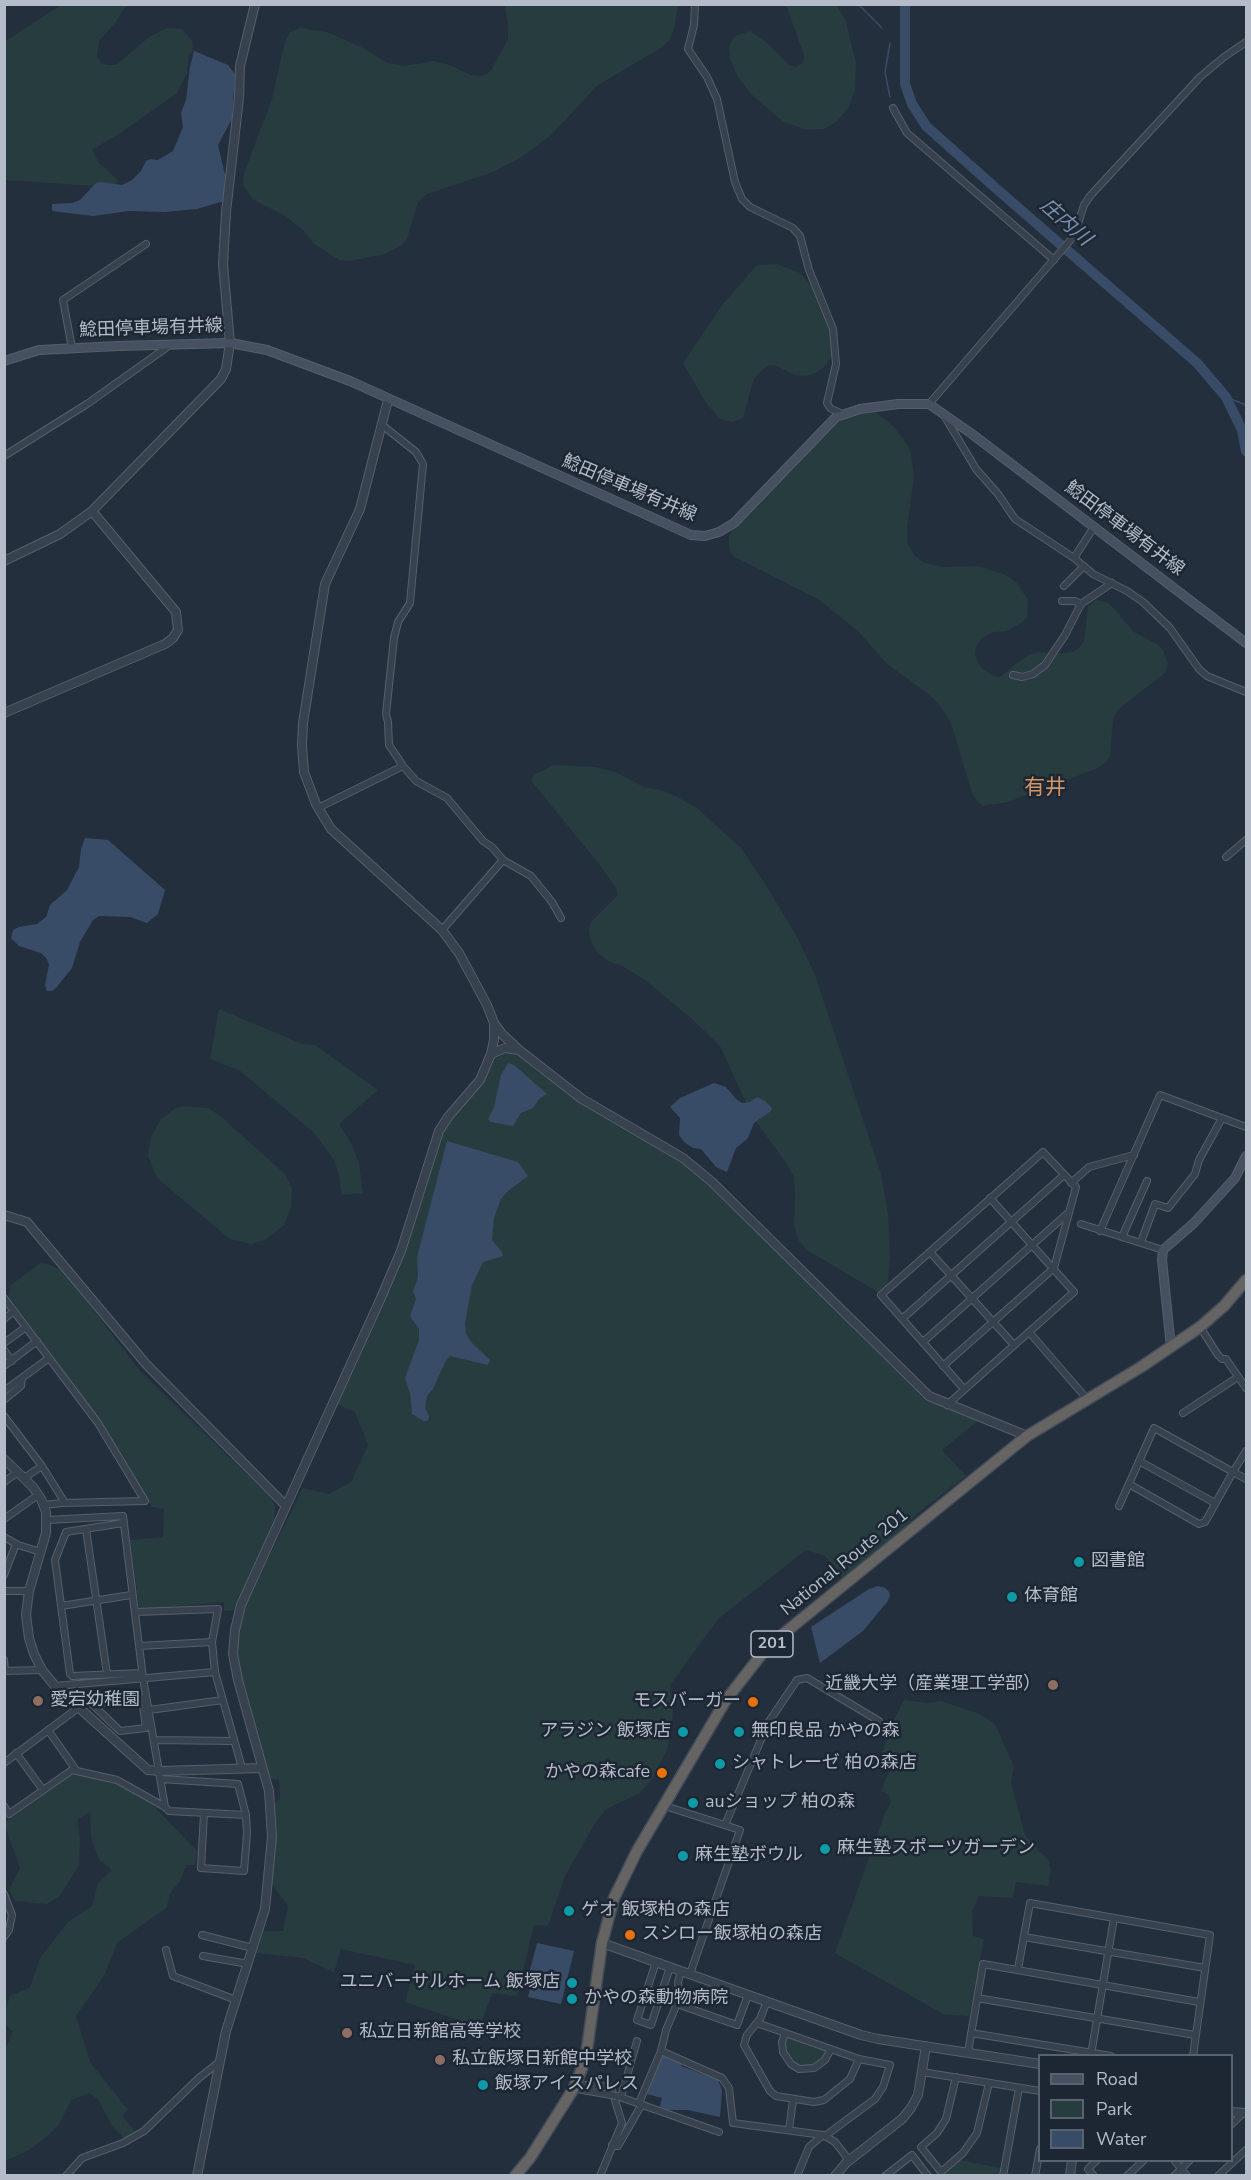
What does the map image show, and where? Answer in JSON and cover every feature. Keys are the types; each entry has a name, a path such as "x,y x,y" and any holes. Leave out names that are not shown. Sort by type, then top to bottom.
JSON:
{"highway":[{"name":"National Route 201","path":"515,2175 530,2158 574,2088 587,2049 602,1943 614,1898 638,1851 726,1700 761,1655 777,1639 1027,1436 1200,1327 1224,1306 1246,1280"}],"main road":[{"name":"鯰田停車場有井線","path":"4,361 39,350 72,348 230,343 267,350 350,381 664,524 691,535 705,536 719,532 734,523 829,423 842,414"},
{"path":"842,414 898,404 929,404"},
{"name":"鯰田停車場有井線","path":"929,404 1246,643"},
{"path":"1171,1347 1162,1260 1163,1250 1189,1228 1235,1178 1246,1156"}],"street":[{"path":"4,561 60,534 92,511 216,386 226,369 230,343 222,264 226,212 239,98 240,66 255,4"},
{"path":"695,4 694,25 688,49 707,77 717,99 735,182 745,203 793,228 800,236 809,270 833,329 836,364 827,404 842,414"},
{"path":"929,404 1074,236 1084,205 1090,196 1200,77 1246,42"},
{"path":"893,108 907,133 1054,260"},
{"path":"72,348 63,300 146,244"},
{"path":"4,456 87,404 170,344"},
{"path":"388,400 360,509 325,584 303,723 302,745 304,772 318,808 332,829 351,848 442,930 472,975 494,1023 519,1050 582,1099 682,1158 704,1176 929,1396 1027,1436"},
{"path":"942,412 976,469 998,494 1015,519 1094,574 1127,591 1162,619 1199,669 1207,676 1246,692"},
{"path":"382,425 416,452 423,465 410,603 398,622 394,638 386,714 389,745 416,781 447,798 476,834 503,860 531,876 552,902 561,918"},
{"path":"4,713 165,644 178,630 176,612 92,511"},
{"path":"1074,558 1094,527"},
{"path":"1064,586 1084,566"},
{"path":"1013,675 1022,677 1045,665 1065,635 1081,604 1112,583"},
{"path":"1062,601 1075,601 1081,604"},
{"path":"318,808 403,766"},
{"path":"1226,857 1246,840"},
{"path":"442,930 503,860"},
{"path":"197,2175 218,2063 265,1909 272,1837 268,1791 234,1654 235,1630 241,1605 401,1251 439,1131 480,1080 492,1054 494,1023"},
{"path":"492,1054 506,1048 519,1050"},
{"path":"1100,1231 1160,1095 1246,1126"},
{"path":"1141,1242 1155,1204 1168,1208 1195,1174 1199,1160 1222,1118"},
{"path":"944,1366 1054,1268 1076,1187 1043,1152 881,1295 964,1389"},
{"path":"1071,1182 1089,1167 1134,1155"},
{"path":"902,1319 1064,1175"},
{"path":"1122,1237 1147,1181"},
{"path":"947,1405 1074,1292 990,1198"},
{"path":"923,1342 1070,1212"},
{"path":"4,1215 27,1222 146,1364 286,1506"},
{"path":"1081,1224 1163,1250"},
{"path":"930,1252 1014,1345"},
{"path":"4,1298 98,1424 145,1501 65,1503 44,1506"},
{"path":"4,1319 15,1311"},
{"path":"4,1343 26,1327"},
{"path":"1200,1327 1218,1355 1226,1359 1246,1388"},
{"path":"1029,1332 1086,1399"},
{"path":"4,1366 37,1341"},
{"path":"4,1350 12,1360"},
{"path":"4,1391 49,1358"},
{"path":"1183,1413 1239,1377"},
{"path":"4,1400 21,1386 22,1378"},
{"path":"4,1416 42,1466 65,1503"},
{"path":"1119,1506 1154,1428 1246,1479"},
{"path":"1129,1484 1200,1524 1205,1522 1246,1451"},
{"path":"4,1459 38,1495 44,1506 47,1520 46,1533 29,1591 26,1615 29,1638 42,1670 78,1708 144,1767 160,1775 238,1784 246,1815 244,1871 201,1868 204,1813"},
{"path":"1139,1461 1215,1503"},
{"path":"4,1482 42,1466"},
{"path":"4,1519 38,1495"},
{"path":"47,1520 123,1516 131,1595 136,1612 140,1646 143,1676 146,1728 120,1731 92,1704 144,1697"},
{"path":"123,1523 66,1532 55,1560 61,1606 72,1676 107,1674 143,1676"},
{"path":"86,1529 107,1674"},
{"path":"4,1538 41,1552"},
{"path":"4,1575 16,1544"},
{"path":"4,1591 29,1591"},
{"path":"61,1606 131,1595"},
{"path":"136,1612 218,1609 212,1642 215,1672 242,1768"},
{"path":"140,1646 212,1642"},
{"path":"4,1660 5,1671 42,1670"},
{"path":"55,1686 143,1676 215,1672"},
{"path":"725,1825 768,1723 797,1680 807,1678 879,1721"},
{"path":"144,1697 149,1710 165,1807"},
{"path":"149,1710 223,1700"},
{"path":"4,1763 78,1708"},
{"path":"48,1730 76,1770"},
{"path":"154,1740 234,1741"},
{"path":"16,1753 43,1790"},
{"path":"160,1775 261,1768"},
{"path":"4,1806 7,1816 72,1770 76,1770 117,1780 169,1811 246,1815"},
{"path":"664,1806 740,1830 690,1974"},
{"path":"4,1894 8,1911 12,1915 9,1930 4,1937"},
{"path":"1018,1969 1030,1903 1210,1935 1193,2054"},
{"path":"971,2033 1091,2054 1114,1918"},
{"path":"202,1935 253,1948"},
{"path":"1024,1937 1205,1968"},
{"path":"602,1943 861,2035 1038,2064"},
{"path":"166,1950 173,1977 236,2000"},
{"path":"203,1956 248,1964"},
{"path":"656,1962 637,2020 651,2025 670,1967"},
{"path":"968,2052 984,1964 1199,2002"},
{"path":"612,2145 618,2146 640,2103 661,2051 676,2004 681,1971"},
{"path":"676,2004 737,2025 748,1995"},
{"path":"978,1998 1195,2036"},
{"path":"767,2001 757,2023 747,2035 745,2049 772,2094 780,2098 814,2102 828,2097 850,2079 859,2059"},
{"path":"757,2023 859,2059 890,2065 883,2088 875,2099 809,2147 797,2175"},
{"path":"785,2032 782,2042 783,2052 790,2064 799,2069 814,2068 825,2060 831,2049"},
{"path":"616,2096 637,2041"},
{"path":"835,2175 849,2160 907,2114 918,2095 926,2046"},
{"path":"661,2051 722,2078 729,2088 733,2123 824,2136 838,2145 849,2160"},
{"path":"66,2175 82,2158 123,2143 144,2131 199,2078 218,2063"},
{"path":"922,2072 1038,2091"},
{"path":"956,2077 946,2119 938,2133 921,2147 941,2172 963,2153 977,2133 989,2083"},
{"path":"574,2088 585,2085 611,2086 622,2123 600,2175"},
{"path":"574,2088 640,2103 719,2132"},
{"path":"1003,2175 1019,2088"},
{"path":"789,2130 793,2100"},
{"path":"1233,2123 1245,2113"},
{"path":"1233,2162 1246,2150"},
{"path":"885,2175 912,2155 928,2175"},
{"path":"1035,2175 1038,2159"},
{"path":"1094,2175 1088,2169 1095,2162"},
{"path":"1127,2175 1142,2162"},
{"path":"1176,2162 1187,2175"},
{"path":"1174,2175 1188,2162"},
{"path":"1218,2175 1233,2162"}],"green space":[{"path":"127,4 115,23 99,41 97,57 102,63 116,65 149,37 167,28 182,29 192,41 193,50 189,55 187,73 177,93 92,150 99,163 118,180 115,185 110,187 5,180 4,42 61,5"},
{"path":"505,5 678,5 674,29 670,39 661,48 598,85 550,136 520,158 493,172 427,194 418,202 407,239 402,245 385,254 349,261 339,260 313,243 304,231 287,217 254,200 243,185 243,176 272,99 284,45 290,32 300,28 327,32 365,49 388,63 404,66 434,61 471,75 480,76 492,69 508,39"},
{"path":"786,5 837,5 846,22 856,63 855,91 848,108 836,122 824,129 807,130 782,121 750,93 738,77 730,59 729,48 735,36 750,31 766,42 789,65 796,67 803,63 804,55"},
{"path":"777,264 800,273 828,306 834,323 835,347 832,356 824,367 806,376 795,375 775,365 767,366 754,378 743,418 732,422 720,419 706,403 683,363 723,304 755,267"},
{"path":"873,410 894,427 911,454 914,477 907,542 915,556 923,562 941,567 978,566 1006,575 1017,583 1028,600 1027,618 1021,623 1006,631 993,632 981,639 976,647 975,655 982,668 993,676 1000,677 1025,657 1040,652 1056,654 1073,652 1084,641 1088,607 1096,600 1109,603 1134,632 1157,644 1163,650 1168,664 1165,673 1116,713 1113,720 1110,756 1096,769 1008,802 983,806 972,793 951,723 930,695 887,664 858,631 818,599 731,553 729,536 745,506 763,486 801,449 847,414"},
{"path":"554,765 596,767 615,772 644,787 664,791 697,808 741,848 769,890 797,937 815,975 881,1174 888,1214 890,1256 887,1292 881,1294 807,1250 799,1241 794,1225 794,1177 752,1116 720,1046 645,980 622,966 610,962 594,947 590,938 591,922 618,895 616,888 599,864 531,779 535,774"},
{"path":"219,1009 302,1044 315,1045 378,1090 339,1124 352,1145 359,1163 363,1193 342,1195 333,1158 313,1132 239,1070 210,1059"},
{"path":"506,1051 517,1052 580,1100 680,1161 705,1182 929,1399 979,1420 942,1450 966,1476 919,1512 899,1533 843,1579 825,1556 806,1550 718,1619 670,1685 673,1710 671,1731 667,1750 652,1779 640,1793 606,1809 594,1825 565,1876 548,1926 534,1925 517,1996 492,1993 480,2027 405,2002 415,1965 341,1949 334,1972 303,1958 256,1953 263,1931 283,1931 288,1906 271,1883 275,1835 274,1804 280,1799 279,1779 267,1779 236,1655 237,1632 246,1603 303,1488 329,1494 351,1482 368,1445 355,1412 336,1404 385,1299 404,1251 440,1135 449,1119 482,1083 493,1057"},
{"path":"185,1106 208,1108 219,1115 285,1174 292,1189 291,1207 284,1225 265,1240 251,1244 230,1239 157,1178 148,1156 151,1137 161,1119 176,1108"},
{"path":"40,1263 48,1264 64,1272 141,1372 273,1502 274,1523 234,1610 224,1611 224,1602 142,1609 139,1605 130,1540 163,1537 164,1509 152,1507 101,1422 9,1297 11,1285"},
{"path":"904,1700 928,1703 941,1701 977,1713 996,1726 1014,1767 1011,1783 1025,1835 1048,1860 1051,1869 1048,1886 1016,1882 1013,1898 979,1896 972,1911 973,1936 984,1939 969,2016 943,2014 835,1953 885,1813 891,1802 889,1795 881,1791 894,1764 880,1759 892,1723"},
{"path":"73,1773 114,1782 153,1805 197,1851 195,1865 186,1865 180,1881 171,1892 166,1908 117,1943 105,1974 76,2016 90,2062 128,2110 122,2116 135,2131 124,2138 112,2126 98,2099 89,2093 71,2100 59,2125 44,2139 29,2150 5,2161 5,2049 13,2032 5,2024 5,2009 11,1995 30,1988 40,1958 68,1922 92,1906 98,1883 112,1870 99,1860 91,1837 90,1812 78,1819 79,1865 60,1896 47,1904 15,1901 9,1890 20,1868 4,1823"},
{"path":"788,2037 825,2049 825,2055 811,2066 795,2064 784,2047"},
{"path":"959,2160 1001,2168 1000,2175 940,2176"}],"water":[{"path":"194,51 228,65 235,74 232,119 218,145 225,175 224,201 197,209 165,212 129,211 93,216 52,211 52,204 72,203 80,200 96,183 122,185 132,180 141,171 146,161 158,160 173,151 183,127 181,113 186,100"},
{"path":"85,838 108,840 165,890 158,914 147,923 130,917 99,916 93,920 80,942 72,968 56,988 47,991 45,985 49,965 47,959 41,953 19,946 11,938 13,930 37,924 46,917 50,905 67,890 79,867"},
{"path":"508,1063 514,1065 547,1094 539,1099 533,1108 521,1113 513,1126 491,1122 488,1119 494,1107 501,1075"},
{"path":"714,1083 726,1087 742,1103 750,1102 757,1097 772,1108 754,1123 748,1138 736,1148 727,1172 716,1167 701,1149 693,1148 684,1142 679,1135 680,1118 670,1107 680,1098"},
{"path":"447,1141 518,1162 528,1176 501,1199 494,1218 492,1240 503,1256 483,1262 472,1285 465,1323 466,1334 490,1360 488,1365 450,1356 427,1396 425,1408 429,1416 428,1421 424,1421 412,1414 410,1393 405,1378 419,1340 419,1329 410,1316 416,1299 413,1291 418,1277 417,1257"},
{"path":"878,1586 889,1592 887,1602 863,1631 820,1663 811,1627 869,1589"},
{"path":"537,1943 574,1951 561,2004 528,1997 534,1971 530,1970"},
{"path":"664,2056 682,2063 681,2066 718,2080 722,2090 720,2117 688,2110 667,2110 660,2107 662,2098 647,2094 661,2058"}],"waterway":[{"path":"858,4 882,28"},
{"name":"庄内川","path":"905,4 905,84 912,104 926,126 1197,363 1226,397 1242,430 1246,451"},
{"path":"890,43 885,72 890,97"},
{"path":"1226,397 1246,405"}],"place":[{"name":"図書館","path":"1079,1562"},
{"name":"体育館","path":"1012,1597"},
{"name":"近畿大学（産業理工学部）","path":"1053,1685"},
{"name":"愛宕幼稚園","path":"38,1701"},
{"name":"モスバーガー","path":"753,1702"},
{"name":"アラジン 飯塚店","path":"683,1732"},
{"name":"無印良品 かやの森","path":"739,1732"},
{"name":"シャトレーゼ 柏の森店","path":"720,1764"},
{"name":"かやの森cafe","path":"662,1773"},
{"name":"auショップ 柏の森","path":"693,1803"},
{"name":"麻生塾スポーツガーデン","path":"825,1849"},
{"name":"麻生塾ボウル","path":"683,1856"},
{"name":"ゲオ 飯塚柏の森店","path":"569,1911"},
{"name":"スシロー飯塚柏の森店","path":"630,1935"},
{"name":"ユニバーサルホーム 飯塚店","path":"572,1983"},
{"name":"かやの森動物病院","path":"572,1999"},
{"name":"私立日新館高等学校","path":"347,2033"},
{"name":"私立飯塚日新館中学校","path":"440,2060"},
{"name":"飯塚アイスパレス","path":"483,2085"}],"district":[{"name":"有井","path":"1045,789"}]}
